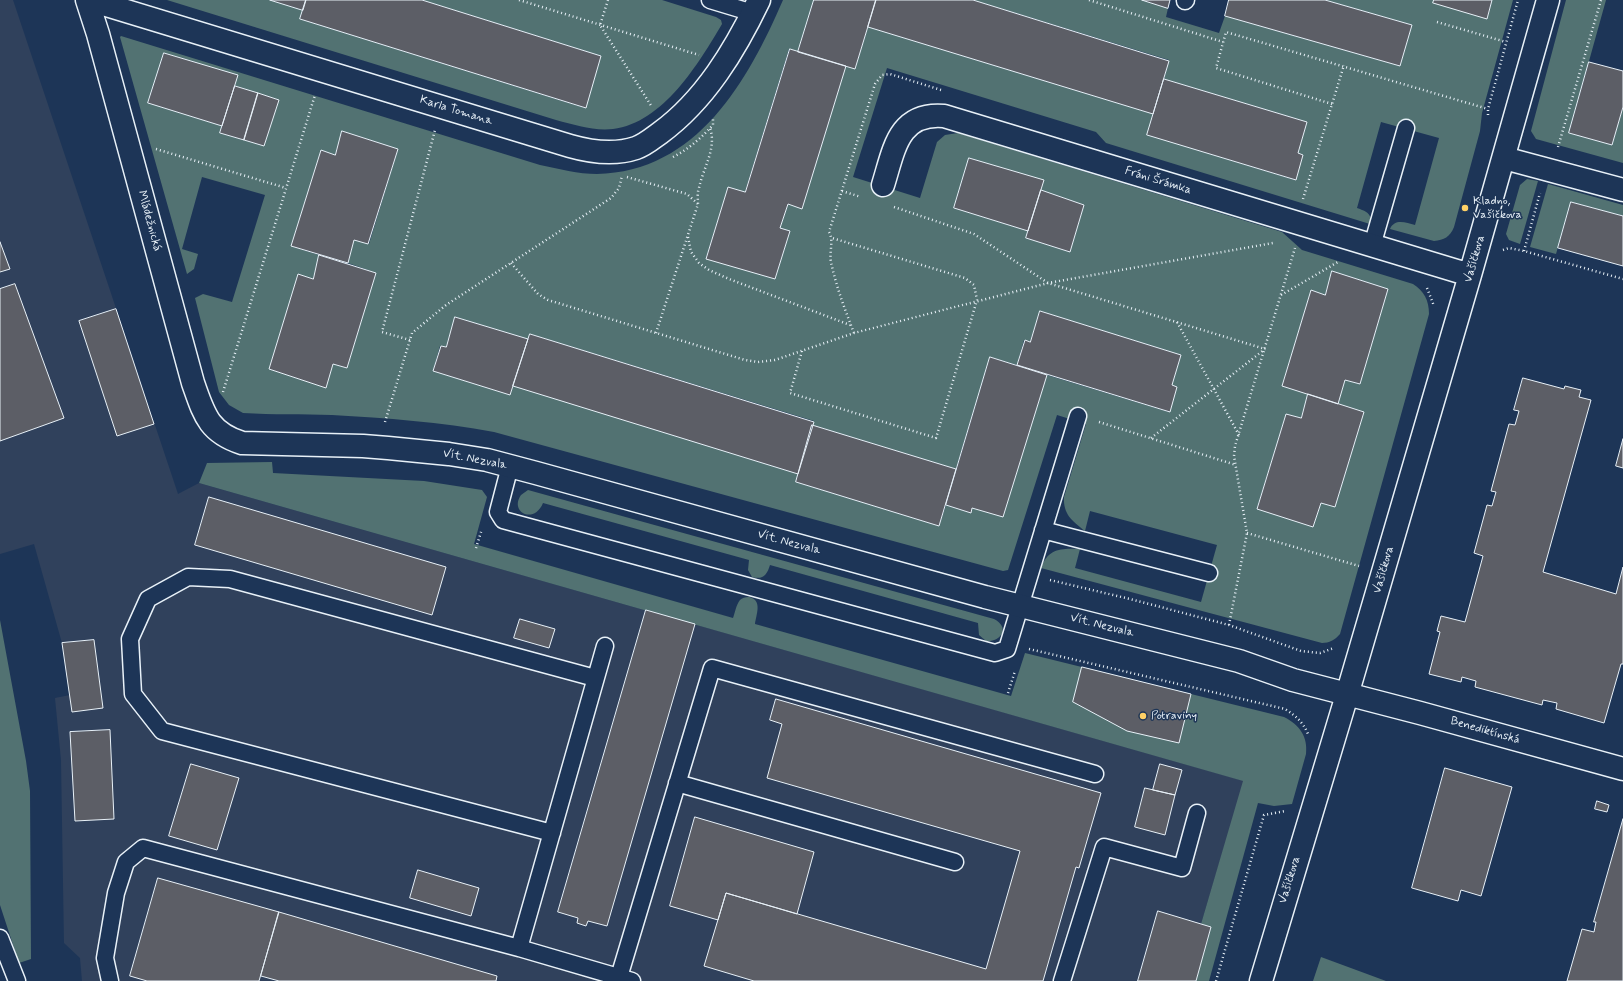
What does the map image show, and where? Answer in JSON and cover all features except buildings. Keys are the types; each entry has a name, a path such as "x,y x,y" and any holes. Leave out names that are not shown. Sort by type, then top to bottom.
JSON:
{"street":[{"name":"Karla Tomana","path":"88,0 570,146 608,152 638,148 669,127 683,114 695,102 722,66 737,43 756,6"},
{"name":"Mládežnická","path":"88,0 193,383 207,420 223,435"},
{"name":"Vašíčkova","path":"1261,981 1347,695 1470,275 1548,0"},
{"name":"Fráni Šrámka","path":"885,195 900,135 913,122 923,117 934,115 944,116 1470,275"},
{"path":"1504,158 1623,190"},
{"name":"Vít. Nezvala","path":"223,435 242,443 363,446 449,454 487,460 1020,606 1239,661 1293,680 1347,695"},
{"name":"Benediktínská","path":"1347,695 1420,713 1623,769"}],"lane":[{"path":"710,0 756,6"},
{"path":"1372,246 1406,128"},
{"path":"510,466 498,512 503,520 995,653 1006,649 1078,416"},
{"path":"1043,530 1209,573"},
{"path":"552,833 162,731 133,694 130,639 148,599 188,577 230,579 595,678"},
{"path":"519,948 605,646"},
{"path":"110,981 105,958 116,892 126,862 143,848 519,948 626,979 678,783 712,668 1095,774"},
{"path":"678,783 955,862"},
{"path":"1062,981 1104,847 1182,868 1197,813"},
{"path":"0,938 17,981"}],"path":[{"path":"519,0 699,55"},
{"path":"608,0 600,25 652,108"},
{"path":"1089,0 1223,42"},
{"path":"1488,122 1488,109 1518,0"},
{"path":"1560,139 1601,0"},
{"path":"1437,22 1506,42"},
{"path":"1332,104 1216,68 1226,32 1344,65 1488,109"},
{"path":"1302,200 1344,65"},
{"path":"223,394 316,91"},
{"path":"410,340 382,332 435,128"},
{"path":"656,333 698,204 698,189 712,146 713,137 710,128"},
{"path":"154,149 286,188"},
{"path":"1524,251 1548,170"},
{"path":"385,424 412,333 446,306 611,198 619,188 622,176 687,194 698,204"},
{"path":"854,334 831,262 830,248 832,238 829,232 842,191 864,198"},
{"path":"885,195 974,234 1048,283 1265,349"},
{"path":"688,236 692,252 699,263 709,270 851,325"},
{"path":"802,351 790,393 936,438 978,300 974,286 965,278 832,238"},
{"path":"511,263 538,294 548,300 751,362 770,362 854,334 978,300 1048,283 1278,242"},
{"path":"1229,625 1247,533 1234,456 1238,435 1297,242"},
{"path":"1509,248 1623,279"},
{"path":"1281,295 1339,261"},
{"path":"1425,286 1435,308 1434,312"},
{"path":"1176,322 1238,435"},
{"path":"1150,438 1265,349"},
{"path":"1078,416 1236,465"},
{"path":"476,548 482,528"},
{"path":"1247,533 1363,567"},
{"path":"1029,575 1130,599 1229,625 1301,651 1320,653 1328,652 1338,646"},
{"path":"1027,648 1285,709 1296,716 1304,725 1310,739"},
{"path":"1008,693 1017,664"},
{"path":"1216,981 1264,815 1289,810"}],"shaded area":[{"path":"0,0 13,0 178,494 199,483 1244,781 1201,924 1211,927 1196,981 82,981 80,958 64,943 61,760 55,698 70,695 62,643 34,544 0,554"}],"green space":[{"path":"167,0 270,0 303,10 300,19 585,108 601,56 422,0 662,0 716,17 721,20 722,24 691,73 678,89 648,116 631,124 613,129 598,129 556,120"},
{"path":"783,0 814,0 798,52 789,49 745,192 728,188 706,258 775,279 790,231 780,228 788,204 802,208 846,66 855,69 868,27 1153,114 1148,135 1295,180 1303,155 1298,153 1307,122 1164,79 1169,60 973,0 1142,0 1168,8 1166,17 1219,33 1225,16 1400,66 1412,25 1325,0 1434,0 1487,19 1492,0 1513,0 1482,113 1480,131 1454,227 1449,236 1441,240 1434,241 1390,229 1395,223 1398,222 1415,225 1439,138 1381,122 1357,208 1368,213 1371,220 1370,224 1106,143 1096,132 887,68 853,177 920,198 937,142 945,135 958,133 1282,232 1302,250 1413,284 1420,290 1427,300 1429,314 1340,634 1338,636 1329,642 1322,643 1041,568 1048,556 1056,551 1062,549 1080,549 1075,568 1201,602 1217,545 1090,511 1085,531 1080,527 1069,517 1065,508 1064,497 1086,424 1057,415 1008,570 1003,571 494,432 413,421 332,415 243,413 229,405 219,392 195,298 203,294 232,302 265,195 202,177 182,249 198,254 194,269 187,274 120,37 121,36 540,165 576,172 597,174 632,169 663,157 691,139 714,117 735,90 769,31","holes":["164,53 237,75 235,86 278,100 264,146 220,133 222,126 148,103","342,131 398,149 369,244 354,240 348,263 376,273 347,368 333,364 325,387 269,369 298,275 313,279 319,255 291,246 321,150 335,155","969,158 1043,181 1041,190 1084,205 1070,252 1026,238 1028,231 954,208","1332,271 1388,289 1360,384 1345,380 1338,404 1364,412 1335,507 1321,503 1313,527 1257,508 1286,414 1301,418 1308,394 1282,386 1311,290 1325,295","1040,311 1181,355 1172,385 1177,387 1169,412 1047,375 1003,516 972,508 971,513 946,505 939,526 796,482 798,474 538,393 513,386 510,395 433,371 440,346 446,347 455,317 528,339 530,334 814,421 812,425 956,469 990,357 1017,365 1024,340 1030,342"]},
{"path":"1566,0 1606,0 1569,133 1612,145 1623,107 1623,163 1536,139 1531,131"},
{"path":"1527,179 1538,181 1520,244 1509,240 1506,234 1520,185"},
{"path":"1548,184 1623,205 1623,216 1571,202 1556,254 1530,247"},
{"path":"272,462 273,473 424,481 482,490 487,497 474,544 733,618 740,600 749,597 756,601 758,608 755,624 1011,696 1025,653 1284,717 1299,728 1306,742 1306,754 1292,804 1274,806 1258,803 1209,981 1196,981 1211,927 1201,924 1243,781 199,483 207,463"},
{"path":"528,490 994,619 999,622 1003,630 1000,637 992,641 986,641 979,635 978,623 770,565 764,576 759,578 752,577 748,570 749,560 543,503 539,510 534,513 529,515 524,514 518,507 518,501 521,495"},
{"path":"0,620 26,761 30,791 31,959 19,963 0,905"},
{"path":"1321,957 1386,981 1313,981"}],"place":[{"name":"Kladno, Vašíčkova","path":"1465,208"},
{"name":"Potraviny","path":"1143,716"}]}
